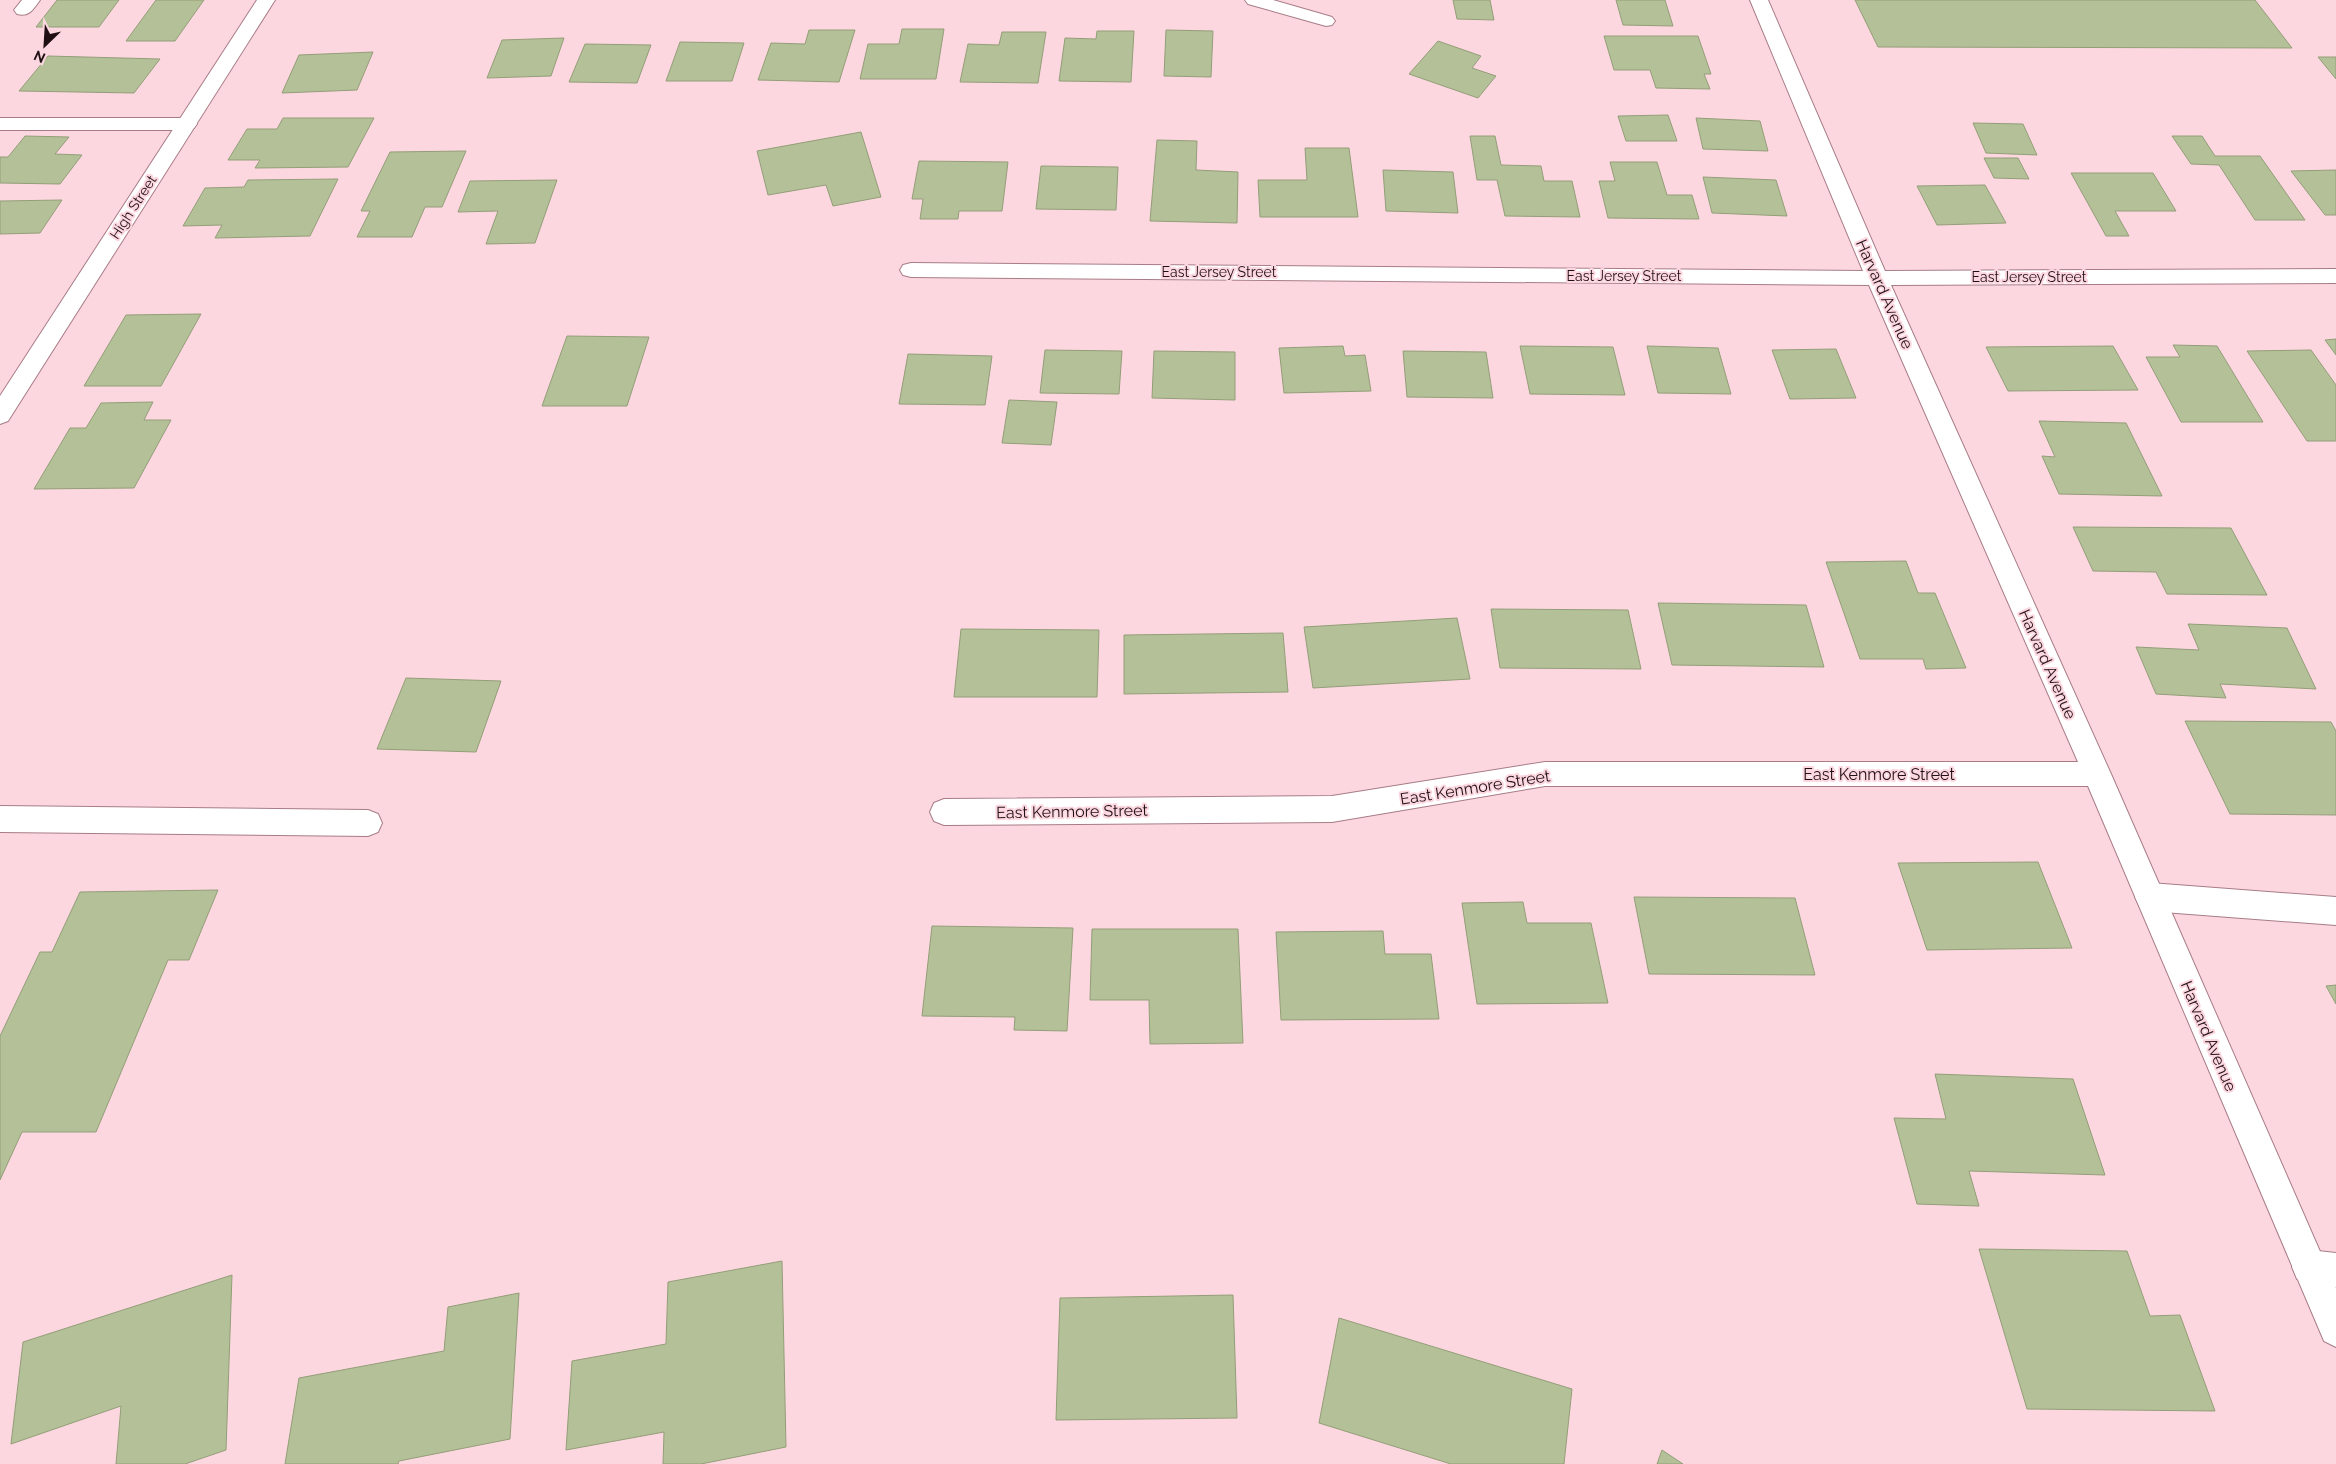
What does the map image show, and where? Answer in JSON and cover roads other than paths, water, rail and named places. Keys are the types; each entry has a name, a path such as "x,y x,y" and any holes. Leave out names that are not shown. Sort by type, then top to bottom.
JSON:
{"street":[{"name":"High Street","path":"0,415 266,0"},
{"path":"1254,0 1326,21"},
{"name":"Harvard Avenue","path":"1759,0 1877,278 2150,897 2323,1269 2336,1329"},
{"path":"0,124 186,124"},
{"name":"East Jersey Street","path":"911,270 1877,278 2336,276"},
{"name":"East Kenmore Street","path":"944,812 1332,809 1545,774 2097,774"},
{"path":"0,819 368,823"},
{"path":"2150,897 2336,911"}]}
